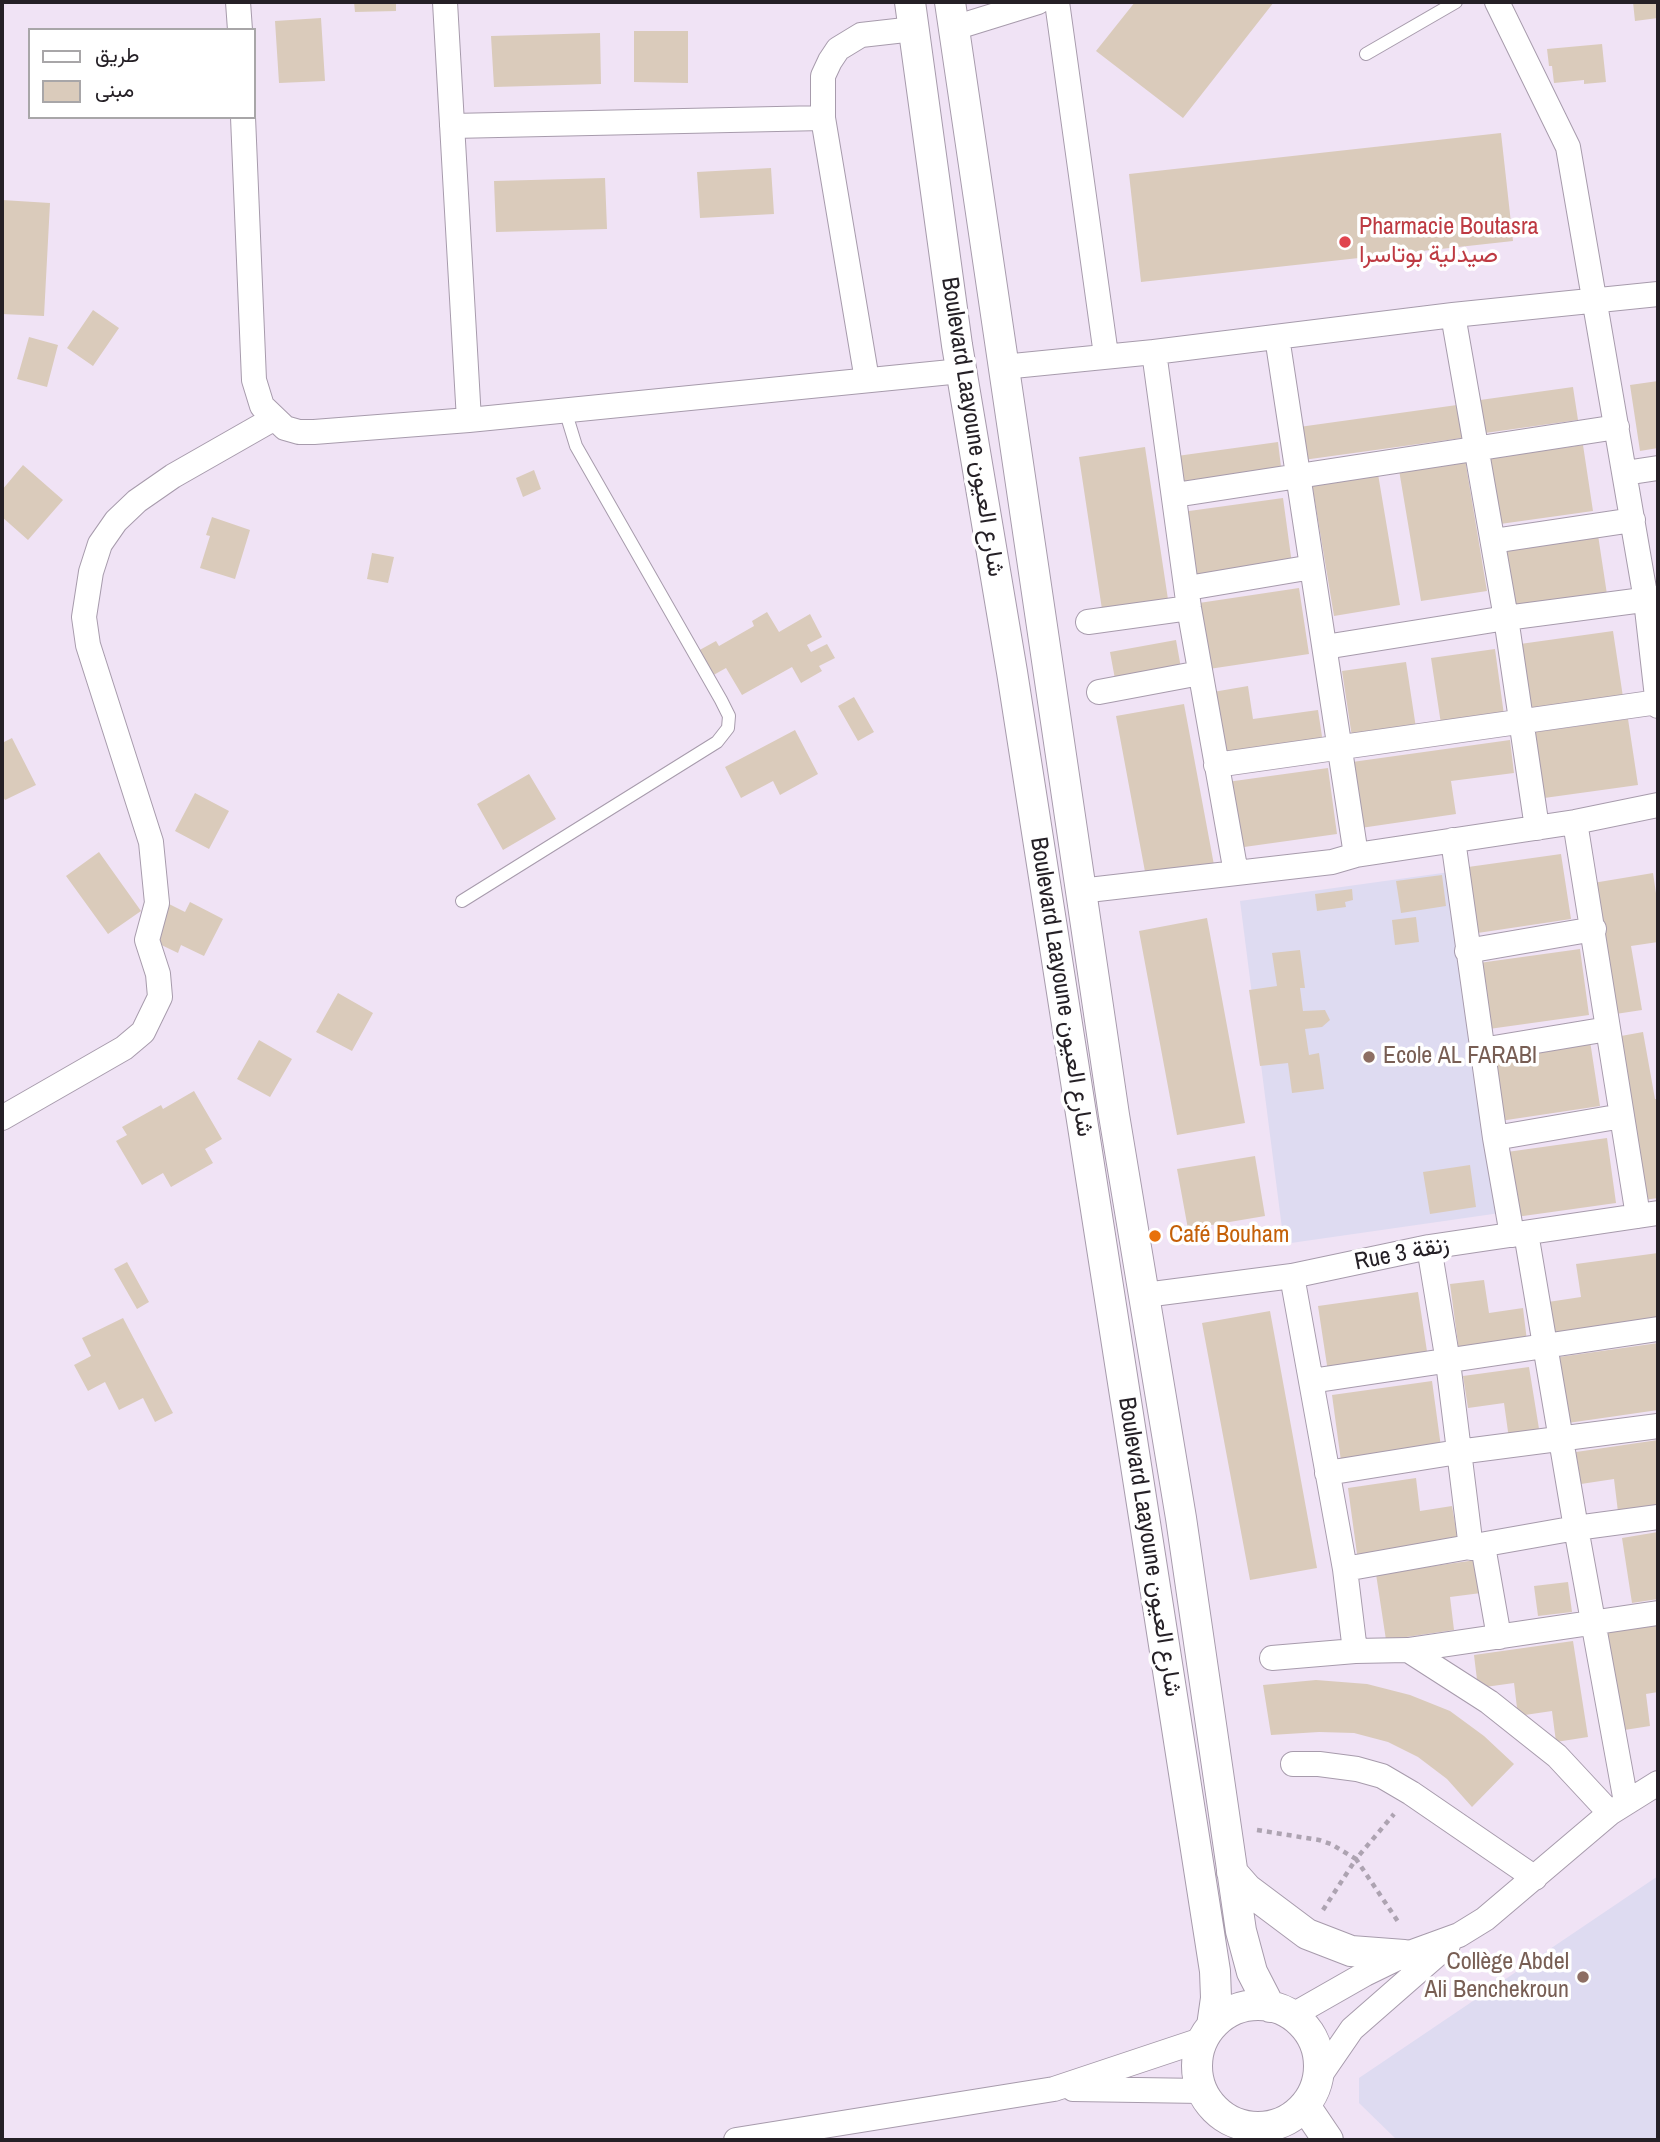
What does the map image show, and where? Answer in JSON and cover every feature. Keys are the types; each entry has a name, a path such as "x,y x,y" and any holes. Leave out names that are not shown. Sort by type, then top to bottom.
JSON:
{"street":[{"path":"239,2 240,28"},
{"path":"445,2 469,420"},
{"path":"952,15 1038,2"},
{"path":"1057,2 1106,355"},
{"path":"1216,765 1658,703 1652,599 1633,520 1568,147 1497,2"},
{"name":"Boulevard Laayoune شارع العيون","path":"952,15 1080,891 1145,1295 1245,1952 1252,1972 1282,2011"},
{"path":"867,380 823,118 823,76 838,49 861,35 912,16"},
{"name":"Boulevard Laayoune شارع العيون","path":"912,16 961,372 1012,672 1215,1971 1216,1997 1207,2033"},
{"path":"452,126 823,118"},
{"path":"243,119 254,380 262,406 285,428 314,432 469,420 961,372"},
{"path":"1003,367 1658,294"},
{"path":"1453,315 1506,618 1537,828"},
{"path":"1277,337 1356,855"},
{"path":"1154,352 1200,673 1236,873"},
{"path":"2,1118 124,1048 143,1032 160,997 158,974 148,940 157,903 151,842 88,645 84,617 91,572 100,544 116,521 137,501 173,475 273,419"},
{"path":"1175,495 1617,427"},
{"path":"1625,473 1658,468"},
{"path":"1493,541 1633,520"},
{"path":"1088,622 1312,567"},
{"path":"1325,648 1506,618 1652,599"},
{"path":"1099,692 1200,673"},
{"path":"1080,891 1332,862 1356,855 1575,822 1658,805"},
{"path":"1575,822 1622,1116 1648,1215"},
{"path":"1453,840 1495,1138 1546,1345 1594,1624 1618,1808"},
{"path":"1467,951 1594,929"},
{"path":"1482,1050 1608,1029"},
{"path":"1495,1138 1622,1116"},
{"name":"Rue 3 زنقة","path":"1145,1295 1292,1276 1429,1247 1648,1215"},
{"path":"1429,1247 1448,1362 1458,1452 1499,1637"},
{"path":"1292,1276 1345,1569 1355,1651"},
{"path":"1311,1381 1658,1329"},
{"path":"1327,1473 1458,1452 1658,1426"},
{"path":"1345,1569 1576,1528 1658,1517"},
{"path":"1272,1658 1355,1651 1408,1650 1658,1613"},
{"path":"1408,1650 1489,1702 1618,1808"},
{"path":"1293,1764 1357,1769 1382,1776 1535,1878"},
{"path":"1207,2033 1197,2066 1202,2091 1214,2108 1233,2121 1268,2134 1305,2106 1319,2077 1352,2029 1459,1935 1485,1919 1618,1808 1658,1783"},
{"path":"1232,1872 1247,1889 1307,1934 1351,1951 1410,1953"},
{"path":"1282,2011 1410,1953 1459,1935"},
{"path":"1054,2089 1207,2033 1225,2015 1240,2008 1256,2006 1282,2011 1310,2032 1319,2053 1319,2077"},
{"path":"736,2140 1054,2089 1202,2091"},
{"path":"1305,2106 1328,2140"}],"lane":[{"path":"1366,54 1456,2"},
{"path":"462,901 716,742 728,728 729,716 721,700 576,446 565,410"}],"path":[{"path":"1307,1934 1356,1859 1411,1793"},
{"path":"1225,1827 1287,1833 1319,1840 1356,1859 1410,1953"}],"shaded area":[{"name":"Ecole AL FARABI","path":"1450,872 1500,1213 1284,1244 1240,901"},
{"name":"Collège Abdel Ali Benchekroun","path":"1658,1876 1658,2140 1397,2140 1359,2103 1359,2078"}],"building":[{"path":"354,2 396,2 396,11 355,12"},
{"path":"1135,2 1274,2 1183,118 1096,51"},
{"path":"1633,2 1658,2 1658,18 1635,21"},
{"path":"321,18 325,81 279,83 275,21"},
{"path":"634,31 688,31 688,83 634,82"},
{"path":"600,33 601,84 494,87 491,36"},
{"path":"1602,44 1606,82 1584,84 1584,80 1554,83 1547,49"},
{"path":"1501,133 1513,241 1141,282 1129,174"},
{"path":"771,168 774,214 700,218 697,172"},
{"path":"605,178 607,229 496,232 494,181"},
{"path":"2,200 50,203 44,316 2,314"},
{"path":"93,310 119,328 93,366 67,348"},
{"path":"29,337 58,345 47,387 17,379"},
{"path":"1658,381 1658,448 1640,451 1630,385"},
{"path":"1573,387 1578,420 1478,434 1473,401"},
{"path":"1457,405 1462,438 1296,461 1292,428"},
{"path":"1278,442 1282,475 1182,489 1177,456"},
{"path":"1583,445 1593,511 1493,525 1483,459"},
{"path":"1145,447 1169,606 1103,616 1079,457"},
{"path":"1465,459 1487,591 1421,601 1399,470"},
{"path":"23,465 63,500 28,540 2,517 2,490"},
{"path":"534,470 541,489 523,497 516,478"},
{"path":"1378,474 1400,605 1334,616 1312,484"},
{"path":"1283,498 1292,564 1192,578 1182,512"},
{"path":"212,517 250,530 235,579 200,568 210,536 206,535"},
{"path":"1598,535 1608,601 1507,615 1498,550"},
{"path":"372,553 394,557 388,583 367,579"},
{"path":"1299,588 1309,654 1209,669 1199,603"},
{"path":"767,612 779,632 810,614 822,637 807,645 811,652 827,644 835,658 819,666 822,671 801,683 792,667 742,695 726,668 710,677 696,652 716,641 719,646 754,626 752,621"},
{"path":"1613,631 1623,697 1522,711 1513,645"},
{"path":"1176,640 1181,668 1115,679 1110,652"},
{"path":"1495,649 1504,715 1441,724 1431,658"},
{"path":"1406,662 1416,728 1352,737 1342,671"},
{"path":"1248,686 1253,719 1318,710 1323,743 1223,757 1213,692"},
{"path":"854,697 874,732 858,741 838,706"},
{"path":"1184,704 1214,865 1146,877 1116,716"},
{"path":"1628,719 1638,785 1537,799 1528,733"},
{"path":"795,730 818,774 780,795 773,781 741,798 725,767"},
{"path":"12,738 36,785 5,800 2,795 2,743"},
{"path":"1510,740 1514,773 1451,781 1456,814 1354,829 1345,763"},
{"path":"1328,768 1337,834 1237,848 1227,782"},
{"path":"529,774 556,819 503,850 477,804"},
{"path":"195,793 229,811 209,849 175,831"},
{"path":"99,852 141,911 108,934 66,876"},
{"path":"1561,854 1571,919 1471,934 1461,868"},
{"path":"1653,873 1658,907 1658,942 1631,946 1642,1010 1609,1015 1587,884"},
{"path":"1442,875 1446,906 1401,913 1396,881"},
{"path":"1352,889 1353,900 1345,902 1346,907 1317,911 1315,894"},
{"path":"190,902 223,919 204,956 181,945 178,953 151,940 169,904 185,912"},
{"path":"1416,917 1419,942 1395,945 1392,920"},
{"path":"1207,918 1245,1123 1177,1135 1139,931"},
{"path":"1580,949 1589,1015 1489,1029 1479,963"},
{"path":"1300,950 1305,988 1300,988 1303,1011 1325,1010 1330,1020 1322,1027 1305,1029 1309,1055 1319,1053 1324,1089 1292,1093 1288,1063 1260,1066 1249,990 1277,986 1272,953"},
{"path":"338,993 373,1013 352,1051 316,1032"},
{"path":"1643,1032 1655,1099 1658,1099 1658,1198 1637,1201 1610,1038"},
{"path":"259,1040 292,1059 270,1097 237,1079"},
{"path":"1590,1041 1600,1106 1500,1121 1490,1055"},
{"path":"194,1091 222,1139 205,1149 213,1163 171,1187 163,1173 142,1185 116,1141 127,1135 122,1127 161,1105 163,1109"},
{"path":"1607,1138 1616,1203 1516,1217 1507,1152"},
{"path":"1255,1156 1265,1216 1188,1229 1177,1169"},
{"path":"1470,1165 1476,1207 1430,1214 1423,1172"},
{"path":"1658,1253 1658,1320 1553,1335 1548,1302 1581,1297 1576,1264"},
{"path":"127,1262 149,1302 137,1309 114,1269"},
{"path":"1484,1280 1489,1313 1523,1308 1527,1341 1459,1351 1450,1284"},
{"path":"1418,1292 1428,1358 1328,1372 1318,1306"},
{"path":"1270,1311 1317,1568 1250,1580 1202,1323"},
{"path":"123,1318 173,1413 155,1422 143,1398 119,1410 105,1382 88,1391 74,1365 91,1356 82,1338"},
{"path":"1658,1343 1658,1410 1568,1423 1559,1357"},
{"path":"1529,1367 1540,1435 1509,1439 1504,1403 1468,1408 1463,1376"},
{"path":"1432,1381 1441,1447 1341,1461 1332,1395"},
{"path":"1658,1440 1658,1507 1618,1512 1614,1479 1581,1484 1576,1452"},
{"path":"1416,1478 1420,1511 1452,1506 1458,1540 1357,1554 1348,1488"},
{"path":"1658,1532 1658,1599 1632,1603 1622,1538"},
{"path":"1476,1560 1481,1593 1450,1597 1454,1630 1386,1640 1376,1574"},
{"path":"1568,1582 1572,1612 1538,1616 1534,1586"},
{"path":"1658,1625 1658,1692 1646,1694 1650,1726 1618,1731 1603,1633"},
{"path":"1573,1641 1588,1737 1556,1742 1552,1711 1518,1716 1514,1683 1478,1688 1474,1655"},
{"path":"1316,1680 1367,1684 1410,1695 1450,1711 1484,1736 1514,1764 1472,1807 1447,1779 1418,1757 1388,1742 1354,1733 1271,1735 1263,1685"}],"place":[{"name":"Pharmacie Boutasra صيدلية بوتاسرا","path":"1345,242"},
{"name":"Ecole AL FARABI","path":"1369,1057"},
{"name":"Café Bouham","path":"1155,1236"},
{"name":"Collège Abdel Ali Benchekroun","path":"1583,1977"}]}
